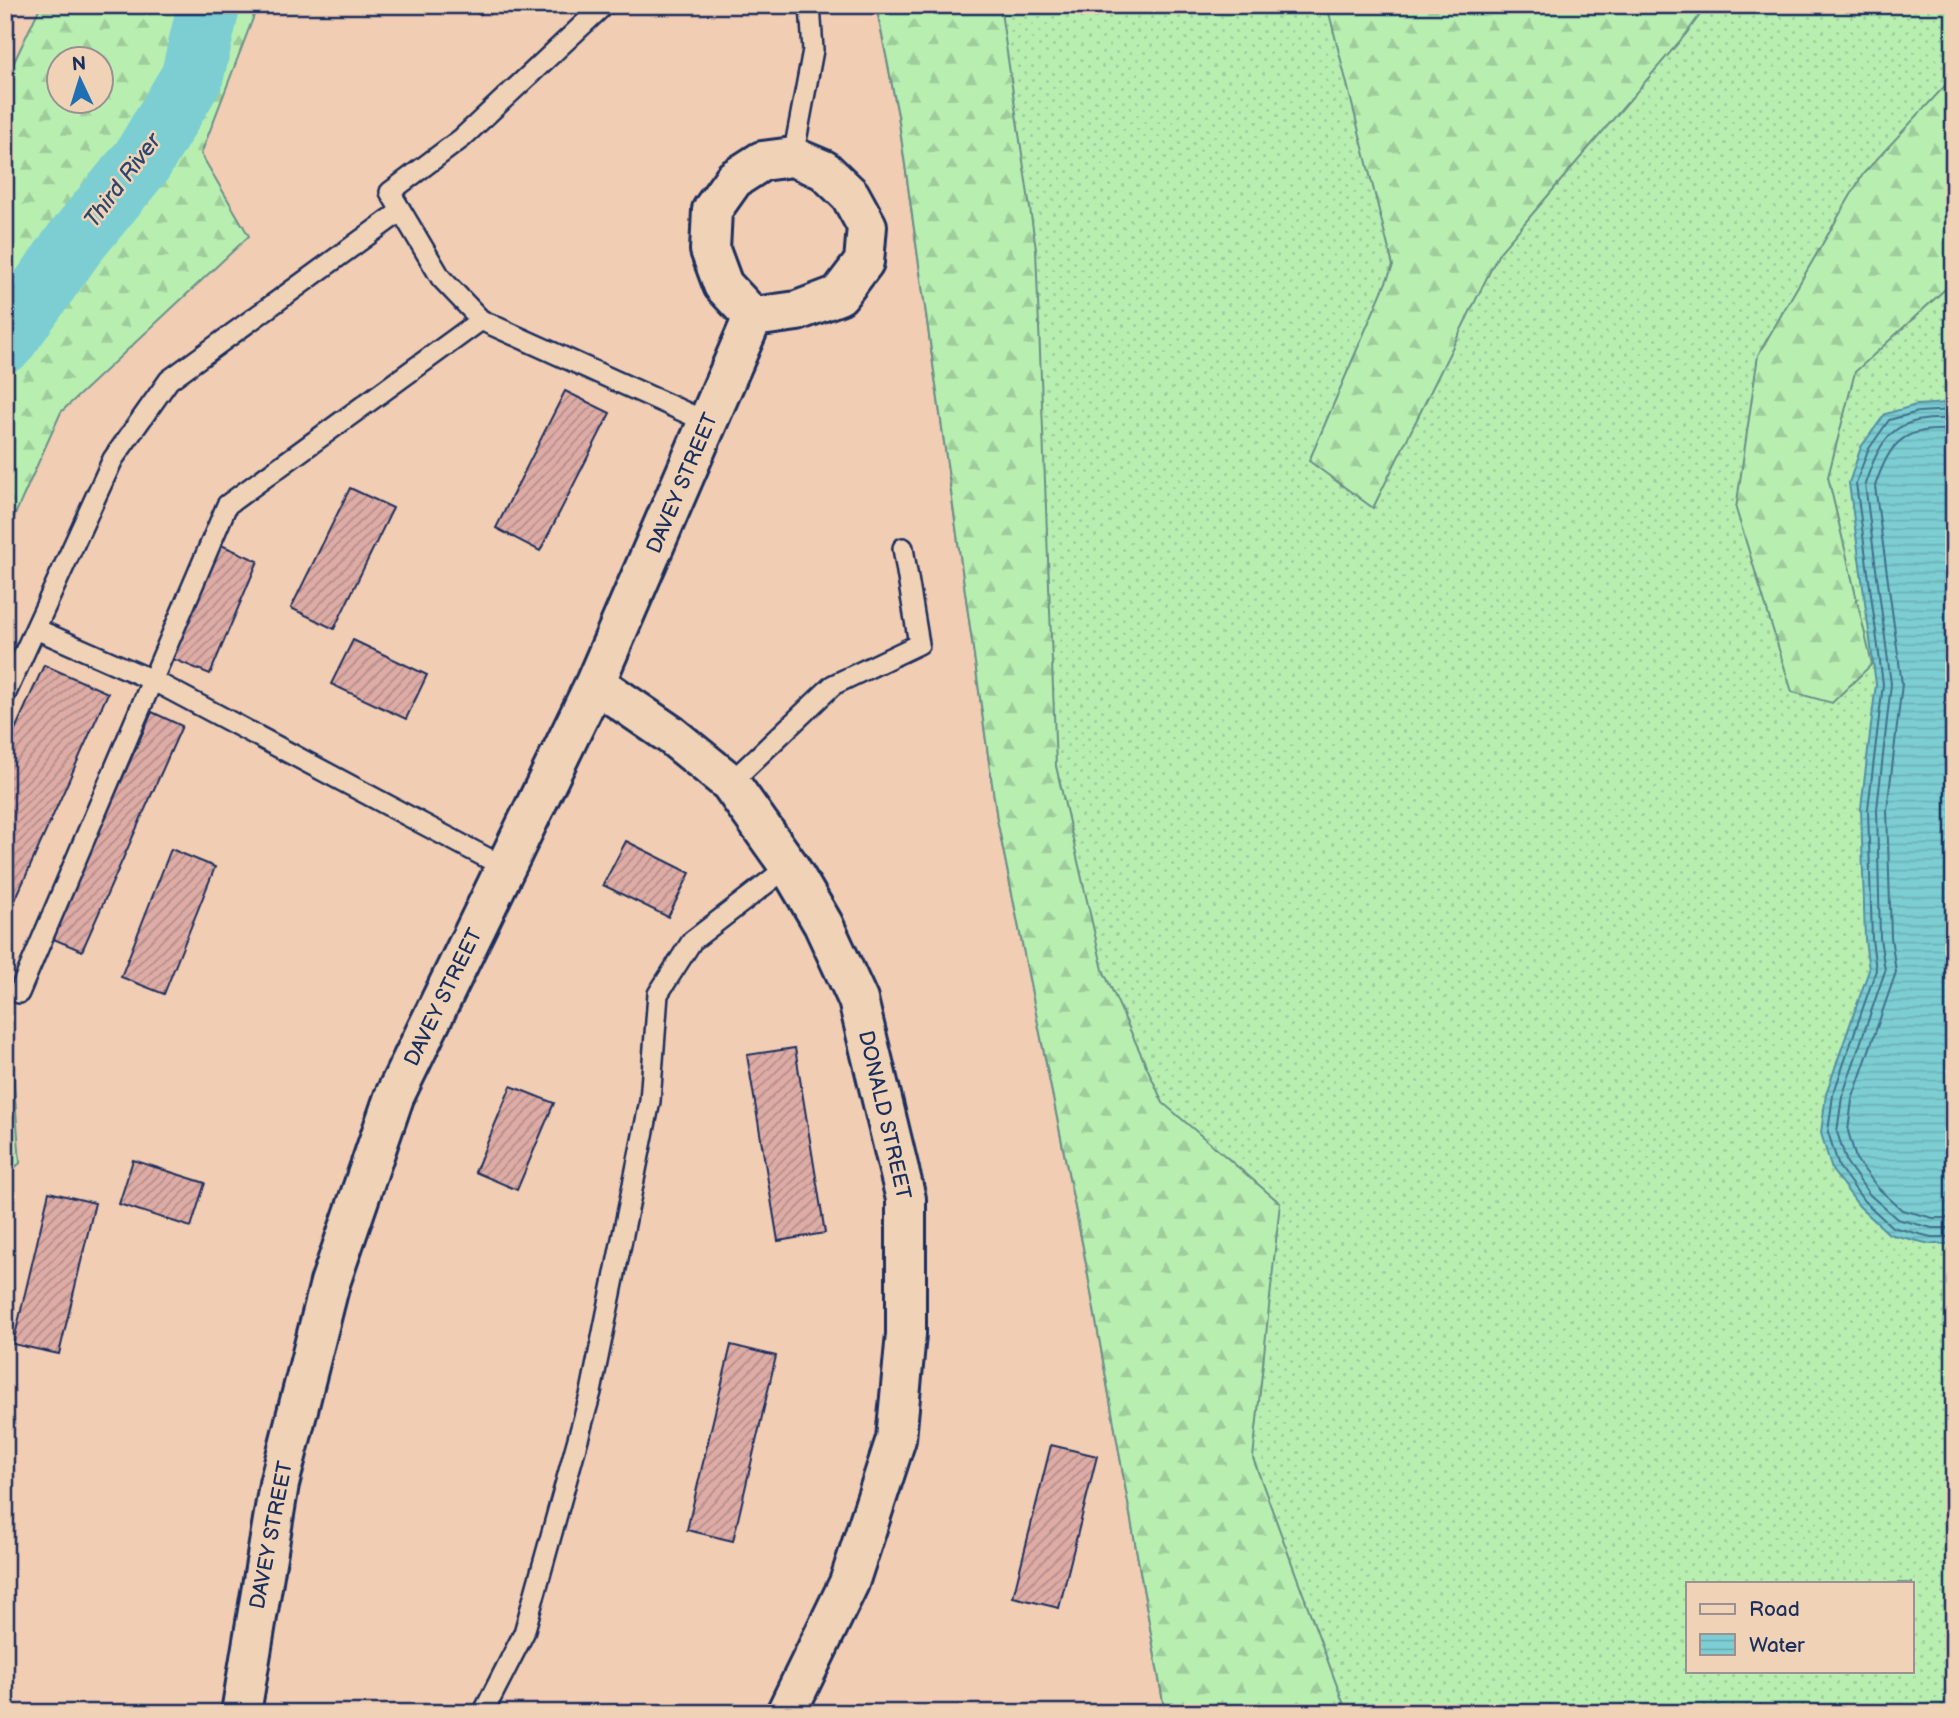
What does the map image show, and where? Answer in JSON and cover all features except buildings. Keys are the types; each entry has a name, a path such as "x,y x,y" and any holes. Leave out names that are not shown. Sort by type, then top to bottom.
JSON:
{"street":[{"path":"793,157 824,170 850,195 867,226 864,262 839,295 797,311 753,317 723,285 710,250 712,210 734,179 762,160 793,157"},
{"name":"DAVEY STREET","path":"241,1713 279,1484 330,1283 394,1097 595,683 753,317"},
{"name":"DONALD STREET","path":"595,683 671,735 730,783 789,866 823,924 858,1000 906,1199 906,1334 896,1439 849,1583 786,1713"}],"lane":[{"path":"604,5 462,138 390,192 441,278 481,320 709,423"},
{"path":"793,157 813,50 810,5"},
{"path":"5,695 117,452 169,380 401,211"},
{"path":"19,993 227,505 481,320"},
{"path":"730,783 833,685 919,644 904,548"},
{"path":"36,629 152,680 506,868"},
{"path":"483,1713 524,1633 590,1392 650,1101 658,994 692,941 789,866"}],"green space":[{"path":"41,5 258,5 201,154 249,236 61,412 5,537 5,81"},
{"path":"876,5 1954,5 1954,1713 1165,1713 1083,1247 997,819 898,115"},
{"path":"876,5 1000,5 1036,249 1056,766 1103,970 1163,1103 1280,1203 1253,1458 1347,1713 1165,1713 1083,1247 997,819 898,115"},
{"path":"1327,5 1707,5 1686,34 1499,253 1373,508 1309,461 1393,266"},
{"path":"1954,76 1954,281 1855,372 1828,477 1872,664 1832,703 1792,692 1736,509 1758,355 1863,174"},
{"path":"5,1042 11,1046 20,1163 5,1176"}],"water":[{"path":"1954,404 1954,1244 1930,1244 1889,1234 1859,1206 1832,1170 1821,1133 1826,1094 1869,970 1865,940 1861,808 1876,684 1849,483 1861,447 1885,414 1916,405"}],"waterway":[{"name":"Third River","path":"5,341 74,244 142,161 192,77 209,5"}]}
